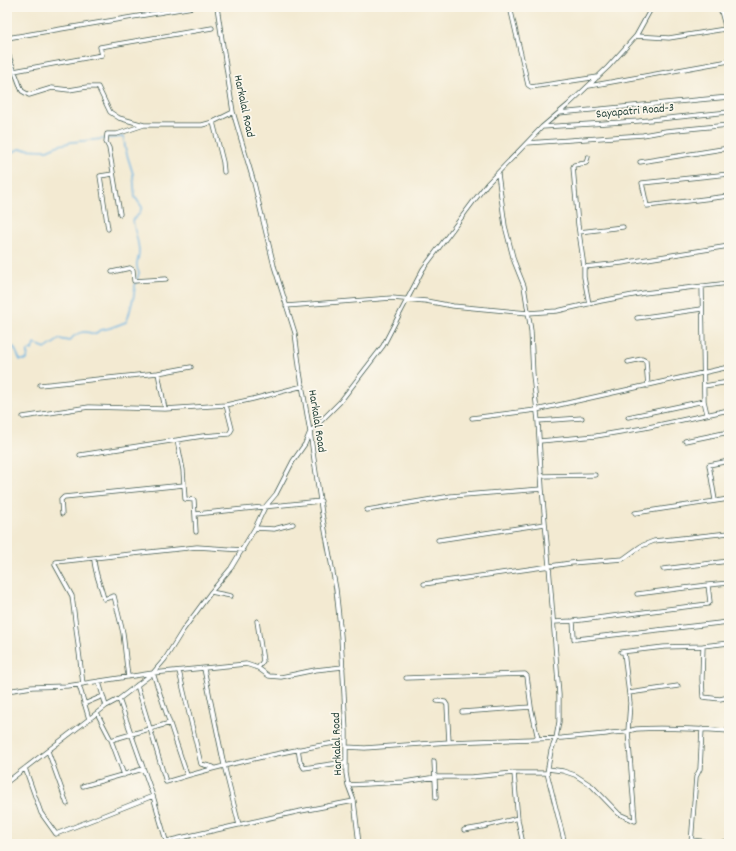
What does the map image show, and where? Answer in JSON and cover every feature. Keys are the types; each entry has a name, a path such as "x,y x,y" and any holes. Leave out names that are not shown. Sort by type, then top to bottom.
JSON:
{"street":[{"path":"7,38 193,7"},
{"name":"Harkalal Road","path":"217,7 233,112 254,183 274,266 295,333 322,514 336,589 343,667 346,773 348,785 354,801 359,844"},
{"path":"510,7 528,85 531,87 598,77"},
{"path":"7,782 106,706 119,699 153,673 165,659 183,630 243,550 265,507 276,494 292,461 305,444 310,432 340,402 382,346 423,269 473,202 487,184 542,127 589,86 636,36 652,7"},
{"path":"720,7 729,41"},
{"path":"14,71 102,55 100,47 212,28"},
{"path":"636,36 669,38 725,29"},
{"path":"7,51 22,91 29,95 52,88 69,90 98,87 110,112 119,118 144,125 202,125 213,122 233,112"},
{"path":"589,86 729,61"},
{"path":"558,113 729,97"},
{"name":"Sayapatri Road-3","path":"542,127 639,121 729,112"},
{"path":"213,122 224,172"},
{"path":"120,214 109,148 106,142 107,134 117,134 144,125"},
{"path":"527,143 643,135 666,131 729,125"},
{"path":"640,162 729,148"},
{"path":"588,157 586,163 573,167 584,277 589,304"},
{"path":"108,229 100,176 114,174"},
{"path":"498,174 505,226 514,261 524,286 528,313 540,441 541,476 550,566 559,695 559,722 556,738 551,751 548,771 565,844"},
{"path":"729,174 642,183 647,206 729,196"},
{"path":"579,232 623,227"},
{"path":"584,267 622,263 729,246"},
{"path":"112,272 130,268 133,270 134,281 166,279"},
{"path":"286,306 392,298 453,306 528,313 557,311 626,296 729,284"},
{"path":"702,286 704,401 707,414"},
{"path":"638,318 702,309"},
{"path":"628,362 642,359 646,361 648,386"},
{"path":"40,385 158,373 191,367"},
{"path":"472,418 536,410 729,370"},
{"path":"158,373 165,409"},
{"path":"704,386 729,382"},
{"path":"23,417 89,407 165,409 226,405 303,386"},
{"path":"628,417 704,401"},
{"path":"80,455 177,440 229,434 232,429 226,405"},
{"path":"540,441 596,436 644,428 729,410"},
{"path":"538,421 582,418"},
{"path":"685,440 729,432"},
{"path":"177,440 183,470 185,499 194,500 196,532"},
{"path":"715,500 709,465 729,461"},
{"path":"541,476 594,475"},
{"path":"62,514 61,500 64,497 184,485"},
{"path":"367,510 451,496 542,489"},
{"path":"635,513 729,499"},
{"path":"196,514 321,501"},
{"path":"255,528 274,529 293,524"},
{"path":"438,540 545,524"},
{"path":"424,584 550,566 623,559 641,546 654,541 729,533"},
{"path":"89,719 84,704 81,684 72,596 56,564 196,548 243,550"},
{"path":"94,560 95,572 99,580 104,599 114,596 123,632 128,677"},
{"path":"663,569 729,561"},
{"path":"637,594 708,585 729,584"},
{"path":"554,622 708,604 710,602 708,585"},
{"path":"211,592 231,596"},
{"path":"573,620 574,639 729,622"},
{"path":"257,621 263,661 258,668"},
{"path":"348,785 404,782 436,777 486,776 563,771 575,775 592,786 620,814 635,821 628,730 630,704 623,652 664,647 703,646 729,643"},
{"path":"703,646 702,696 705,698 729,698"},
{"path":"7,690 81,684 153,673 246,664 258,668 269,676 280,677 315,670 343,667"},
{"path":"204,669 224,766 239,825"},
{"path":"179,671 201,764 214,768"},
{"path":"153,673 187,776"},
{"path":"406,678 525,674 527,676 531,707 538,739"},
{"path":"99,682 106,706"},
{"path":"136,686 166,782 214,768 298,749 346,741"},
{"path":"629,693 678,686"},
{"path":"84,704 102,696"},
{"path":"119,699 153,796 167,843 296,812 354,801"},
{"path":"437,701 443,701 447,705 449,742"},
{"path":"462,712 531,707"},
{"path":"97,713 111,740 124,775"},
{"path":"111,740 170,723"},
{"path":"346,747 365,748 449,742 556,738 659,728 729,731"},
{"path":"702,729 700,769 696,777 691,842 720,843 729,841"},
{"path":"298,749 300,761 304,768 346,762"},
{"path":"48,751 67,804"},
{"path":"434,761 436,798"},
{"path":"25,768 41,813 56,834 153,796"},
{"path":"83,786 143,769"},
{"path":"514,773 518,818 523,844"},
{"path":"464,830 518,818"}],"waterway":[{"path":"7,156 19,149 47,150 72,142 122,137 124,138 125,148 133,174 135,197 142,207 139,214 133,220 139,248 137,264 139,273 126,322 101,330 94,334 83,332 69,341 60,339 45,349 34,344 32,350 31,349 28,351 27,360 20,360 14,347 7,347"},
{"path":"7,393 10,408 10,415 7,422"}]}
